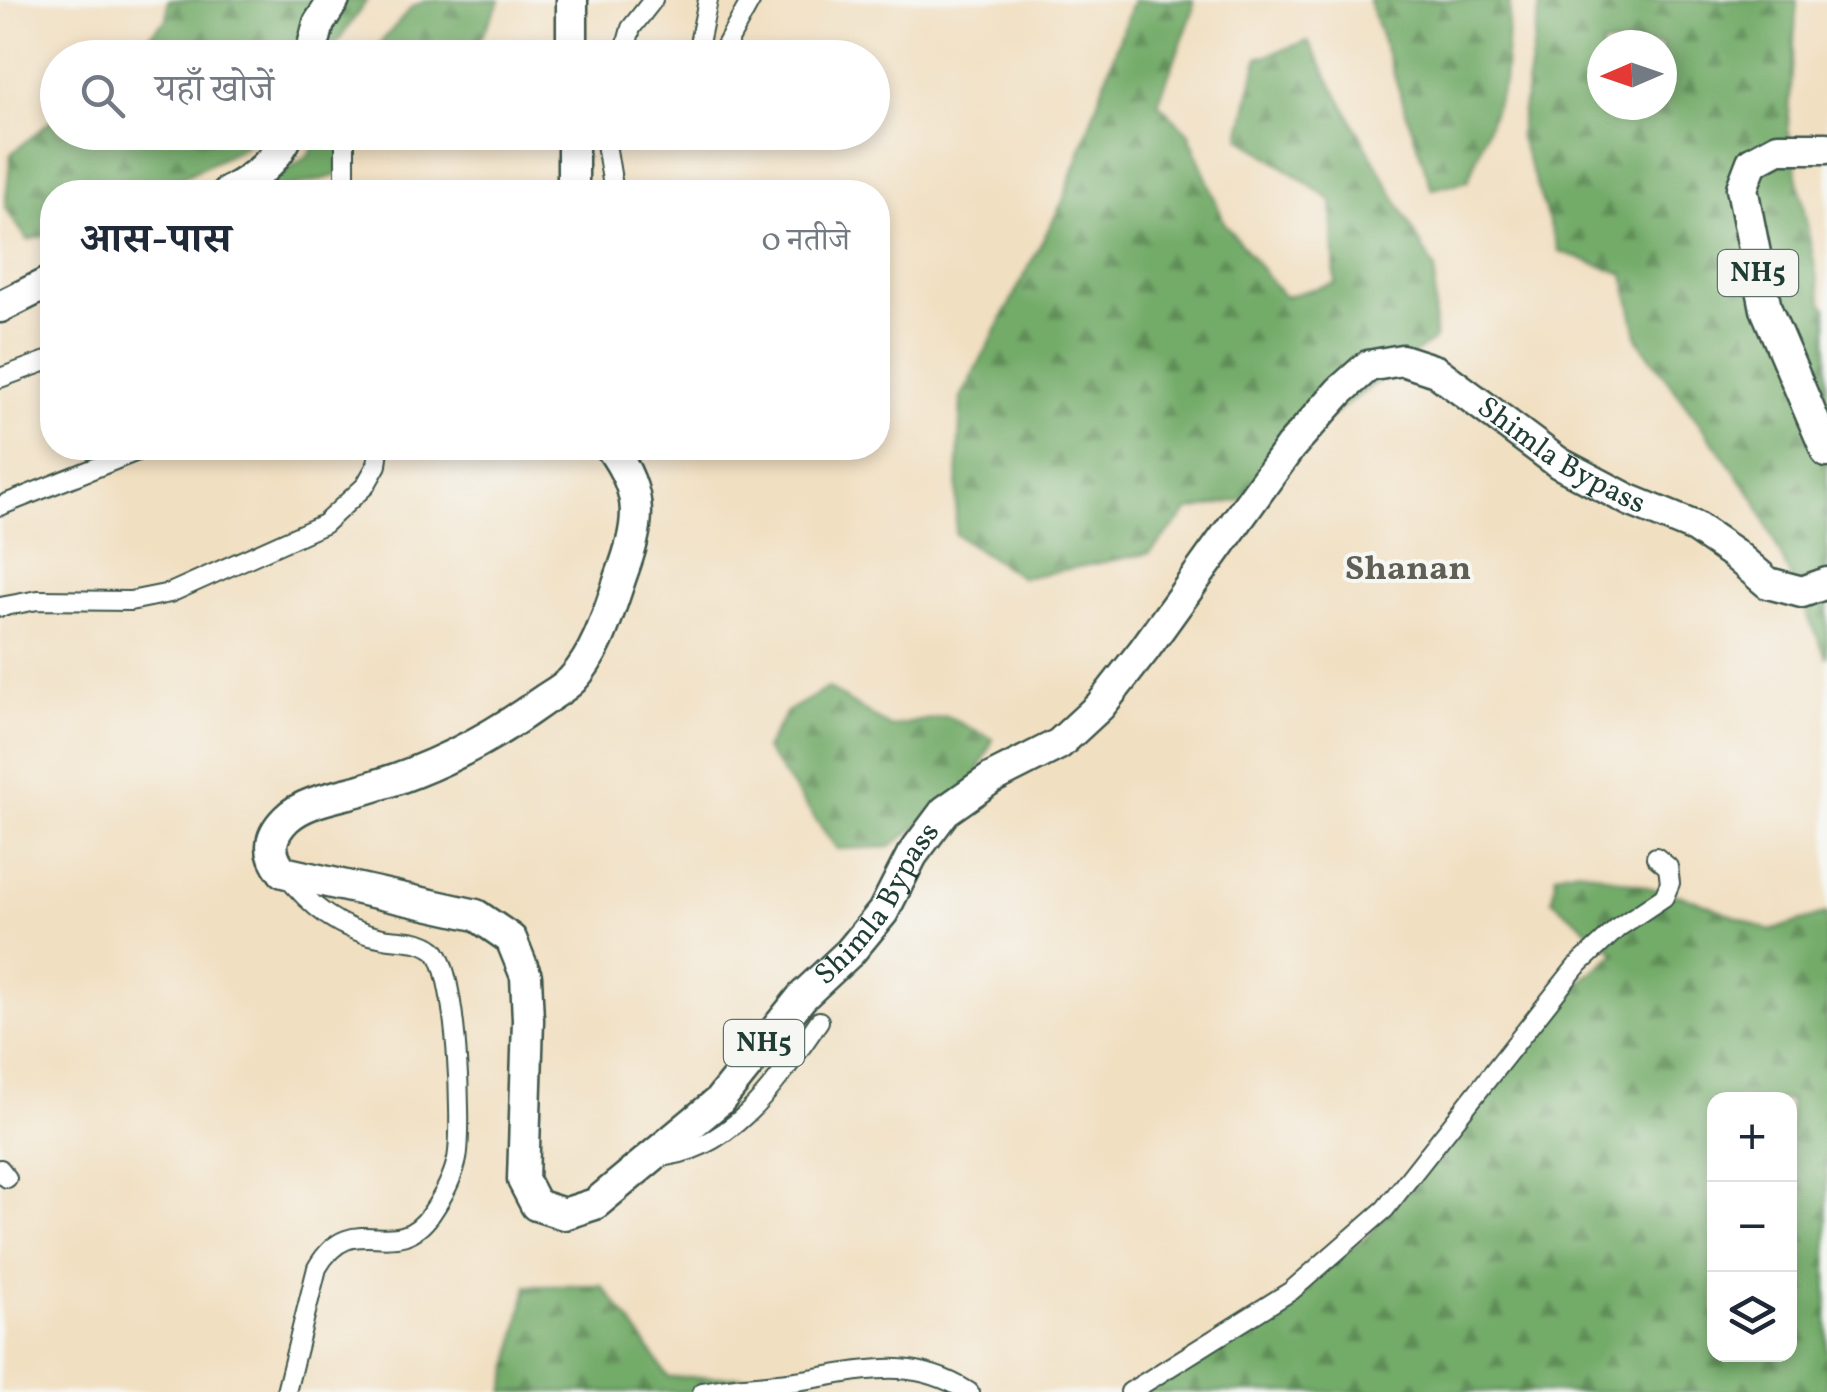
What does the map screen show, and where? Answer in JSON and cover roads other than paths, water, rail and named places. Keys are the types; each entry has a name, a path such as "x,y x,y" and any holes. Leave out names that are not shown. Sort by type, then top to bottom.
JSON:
{"highway":[{"path":"315,40 319,23 334,0"},
{"path":"572,0 572,40"},
{"name":"NH5","path":"1827,148 1778,148 1752,162 1742,188 1766,310 1827,452"},
{"path":"249,180 282,150"},
{"path":"572,150 573,180"},
{"path":"0,307 40,287"},
{"name":"Shimla Bypass","path":"283,872 476,914 511,939 526,976 522,1180 536,1206 564,1214 595,1204 720,1101 802,997 850,952 883,912 912,855 945,810 992,778 1058,744 1100,706 1290,446 1368,366 1402,360 1436,370 1559,464 1695,528 1733,552 1768,583 1802,592 1827,583"},
{"path":"283,872 272,858 272,838 288,817 316,802 430,767 529,711 572,680 600,634 634,542 636,504 630,474 620,460"}],"street":[{"path":"628,40 632,28 653,0"},
{"path":"700,40 708,0"},
{"path":"729,40 751,0"},
{"path":"345,150 345,180"},
{"path":"607,150 612,180"},
{"path":"0,378 40,363"},
{"path":"0,506 115,460"},
{"path":"0,607 38,600 130,601 170,594 324,524 365,486 378,460"},
{"path":"1130,1392 1291,1291 1385,1209 1576,967 1619,927 1664,897 1670,882 1668,867 1656,857"},
{"path":"283,872 306,901 355,932 429,945 439,955 453,1005 458,1130 456,1159 448,1185 421,1226 409,1235 337,1241 327,1251 317,1268 286,1392"},
{"path":"656,1157 694,1151 744,1116 769,1090 819,1021"},
{"path":"702,1392 737,1384 787,1382 900,1366 930,1372 970,1392"}],"district":[{"name":"Shanan","path":"1408,570"}]}
